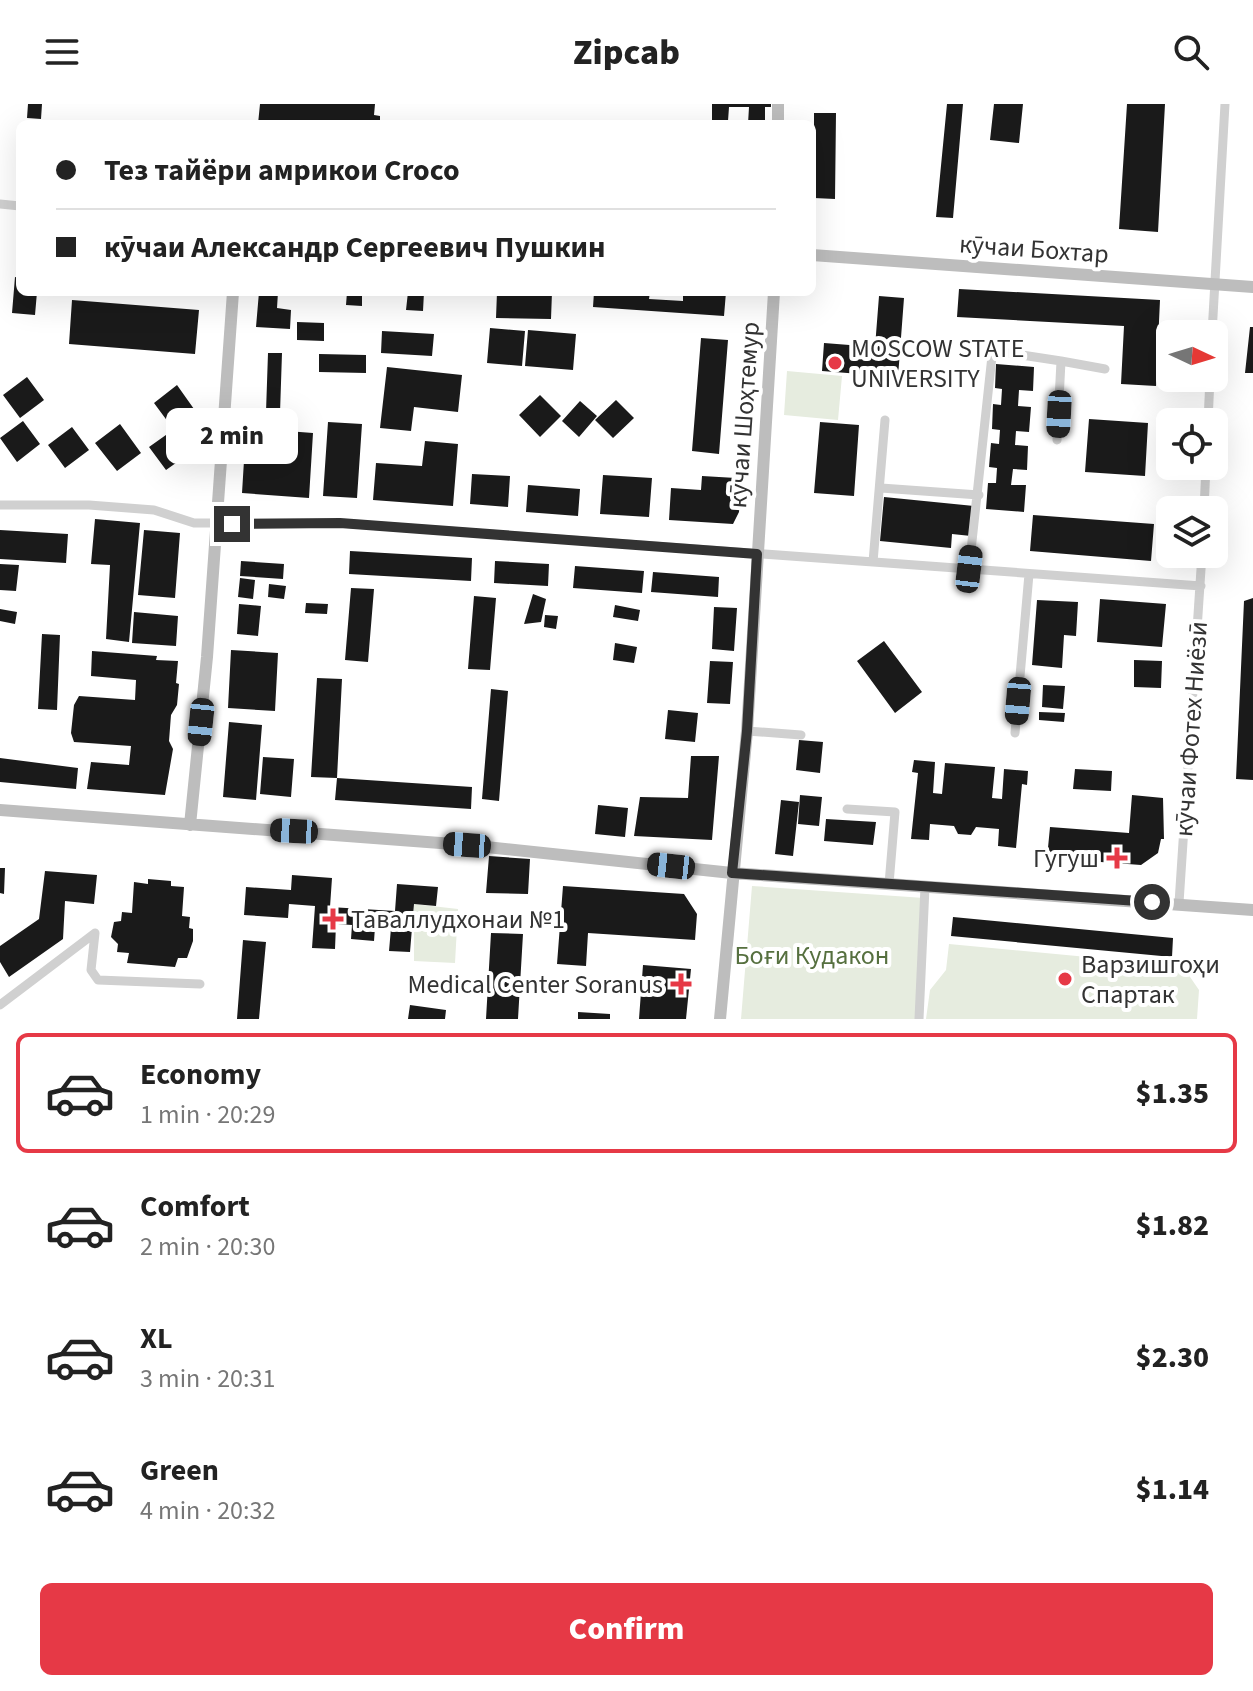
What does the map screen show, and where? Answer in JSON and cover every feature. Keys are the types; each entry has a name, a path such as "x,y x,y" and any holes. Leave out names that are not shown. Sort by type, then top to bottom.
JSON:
{"street":[{"path":"1213,320 1225,104"},
{"name":"кӯчаи Бохтар","path":"816,255 1253,287"},
{"path":"190,825 233,296"},
{"name":"кӯчаи Шоҳтемур","path":"720,1019 747,731 774,296"},
{"path":"969,569 992,356 1002,352 1105,369"},
{"path":"1057,440 1061,361"},
{"path":"873,562 885,420"},
{"path":"881,488 979,495"},
{"path":"0,505 89,505 154,510 194,523 340,523 1201,586"},
{"name":"кӯчаи Фотех Ниёзӣ","path":"1179,903 1202,568"},
{"path":"1015,733 1029,574"},
{"path":"747,731 801,735"},
{"path":"4,809 467,845 732,873 1253,910"},
{"path":"847,809 895,812 889,884"},
{"path":"919,1019 925,887"},
{"path":"0,1005 95,933 91,970 98,980 200,984"}],"green space":[{"path":"787,371 842,376 838,420 784,415"},
{"name":"Боғи Кудакон","path":"752,886 924,898 916,1019 741,1019"},
{"path":"414,904 458,909 455,963 414,961"},
{"name":"Варзишгоҳи Спартак","path":"949,944 1172,965 1188,974 1199,990 1197,1019 926,1019 930,990 946,970"}],"building":[{"path":"28,104 42,104 41,119 27,118"},
{"path":"260,104 375,104 374,115 380,116 380,120 258,120"},
{"path":"712,104 771,104 771,107 765,107 765,120 748,120 749,107 729,107 728,120 712,120"},
{"path":"947,104 963,104 953,218 936,217"},
{"path":"994,104 1023,104 1019,143 990,140"},
{"path":"1127,104 1165,104 1158,232 1119,229"},
{"path":"814,113 836,113 835,199 816,198"},
{"path":"15,277 16,296 37,296 35,315 12,313"},
{"path":"959,289 1160,300 1159,320 1156,320 1156,386 1121,384 1124,326 957,317"},
{"path":"259,296 278,296 277,308 291,310 290,329 256,327"},
{"path":"347,296 362,296 362,306 346,305"},
{"path":"408,296 424,296 423,311 406,310"},
{"path":"497,296 552,296 551,319 496,318"},
{"path":"594,296 649,296 649,299 683,301 683,296 726,296 724,316 593,307"},
{"path":"879,296 904,298 898,377 822,371 824,343 875,347"},
{"path":"72,300 199,310 195,354 69,344"},
{"path":"297,322 324,323 324,341 297,340"},
{"path":"1250,327 1253,327 1253,373 1245,373"},
{"path":"490,328 525,331 522,366 487,363"},
{"path":"528,330 576,334 573,370 525,366"},
{"path":"382,331 434,334 432,356 381,353"},
{"path":"701,338 728,340 719,454 692,451"},
{"path":"268,353 282,353 280,413 266,412"},
{"path":"319,354 366,355 366,373 319,372"},
{"path":"996,364 1034,367 1033,391 1019,390 1018,406 1031,407 1029,432 1016,431 1015,445 1028,446 1027,470 1013,469 1011,485 1026,485 1024,512 986,509 988,483 996,483 997,468 989,467 991,443 999,444 1000,430 992,429 993,404 1001,405 1002,389 995,388"},
{"path":"387,367 462,375 458,412 414,407 411,431 380,428"},
{"path":"27,377 44,400 20,418 3,395"},
{"path":"177,385 194,409 171,426 154,403"},
{"path":"540,395 561,416 540,437 519,415"},
{"path":"616,400 634,418 613,438 595,420"},
{"path":"580,401 597,416 579,437 562,421"},
{"path":"1089,419 1148,423 1145,476 1085,472"},
{"path":"23,421 40,444 17,462 0,438"},
{"path":"328,422 362,424 357,498 323,496"},
{"path":"820,422 859,425 854,496 814,493"},
{"path":"120,424 141,453 117,471 95,443"},
{"path":"72,427 89,450 65,468 48,445"},
{"path":"246,428 313,433 309,498 242,493"},
{"path":"173,430 190,453 166,470 149,447"},
{"path":"425,441 458,444 453,506 373,500 376,463 422,466"},
{"path":"472,474 510,476 508,507 470,504"},
{"path":"603,475 652,478 649,517 600,514"},
{"path":"702,476 736,478 735,500 740,501 733,524 669,520 671,488 701,490"},
{"path":"528,485 580,489 578,516 526,512"},
{"path":"884,497 974,506 971,536 952,534 951,548 880,541"},
{"path":"1033,515 1154,524 1151,561 1030,551"},
{"path":"95,519 140,523 129,642 106,639 110,565 91,564"},
{"path":"0,530 68,534 66,563 0,559"},
{"path":"144,530 180,533 175,598 138,595"},
{"path":"350,551 472,558 471,581 349,574"},
{"path":"241,561 284,564 283,579 240,576"},
{"path":"495,561 549,564 548,586 494,583"},
{"path":"0,564 19,565 16,591 0,590"},
{"path":"575,566 644,571 642,593 573,588"},
{"path":"653,572 719,577 718,597 651,592"},
{"path":"240,578 255,580 253,599 238,597"},
{"path":"269,584 286,586 284,599 268,597"},
{"path":"351,588 374,589 368,662 345,660"},
{"path":"533,594 546,599 541,622 524,624"},
{"path":"474,596 496,598 490,670 468,669"},
{"path":"1253,598 1253,780 1236,779 1244,601"},
{"path":"1100,599 1166,604 1162,647 1097,642"},
{"path":"1037,600 1078,602 1076,636 1064,635 1062,668 1032,665"},
{"path":"306,603 328,604 327,614 305,613"},
{"path":"239,604 261,606 258,636 237,634"},
{"path":"615,605 640,610 638,621 613,617"},
{"path":"714,607 737,608 734,651 712,649"},
{"path":"0,609 17,612 15,624 0,621"},
{"path":"134,612 178,616 176,646 132,643"},
{"path":"545,615 558,616 556,629 544,627"},
{"path":"42,634 60,635 57,710 38,709"},
{"path":"884,641 922,692 895,713 857,661"},
{"path":"615,643 637,647 634,663 613,660"},
{"path":"231,650 278,653 275,711 228,708"},
{"path":"92,651 157,656 156,660 178,661 177,705 171,715 169,741 173,749 165,795 87,789 91,762 129,765 131,746 74,742 71,733 74,705 79,696 135,700 136,680 91,676"},
{"path":"1134,660 1162,661 1161,688 1134,687"},
{"path":"710,661 733,662 730,704 707,703"},
{"path":"317,678 342,679 337,778 311,777"},
{"path":"1043,685 1065,686 1063,709 1042,707"},
{"path":"491,689 508,691 499,801 482,799"},
{"path":"668,710 698,713 695,742 665,739"},
{"path":"1039,712 1065,713 1064,722 1039,720"},
{"path":"229,722 262,725 256,800 223,797"},
{"path":"799,740 823,742 820,773 796,770"},
{"path":"691,756 719,756 712,840 634,836 640,797 688,798"},
{"path":"263,757 294,759 291,797 260,794"},
{"path":"0,758 78,768 76,789 0,782"},
{"path":"914,760 935,762 933,793 942,794 945,763 995,767 992,798 1002,799 1004,769 1028,771 1027,785 1022,784 1016,848 998,846 999,829 976,827 971,835 958,834 954,826 930,824 929,840 911,839 918,773 912,772"},
{"path":"1075,769 1112,771 1111,791 1073,789"},
{"path":"337,778 472,787 471,809 335,800"},
{"path":"800,795 822,797 819,826 798,824"},
{"path":"1132,795 1163,798 1164,839 1161,839 1158,853 1141,865 1047,858 1050,827 1129,833"},
{"path":"781,800 799,802 793,856 775,854"},
{"path":"598,805 628,808 625,837 595,834"},
{"path":"826,819 876,822 873,845 824,841"},
{"path":"489,856 530,859 528,894 486,893"},
{"path":"0,868 5,868 4,894 0,893"},
{"path":"45,871 97,875 94,904 65,901 63,939 9,977 0,962 0,946 39,919"},
{"path":"292,875 332,878 330,907 395,911 397,884 438,887 436,906 414,904 410,952 389,951 391,928 375,927 374,941 351,939 352,925 336,924 335,949 312,948 315,906 289,904 288,918 244,915 246,887 291,890"},
{"path":"148,879 171,881 171,886 184,887 182,916 190,917 193,941 187,958 178,958 175,967 127,963 129,953 117,952 118,944 111,937 114,922 121,921 122,912 132,913 134,882 148,884"},
{"path":"563,886 684,894 697,914 695,940 588,933 586,966 557,964"},
{"path":"953,917 1173,938 1172,957 951,936"},
{"path":"491,933 523,934 518,1019 486,1019"},
{"path":"243,940 266,942 259,1019 237,1019"},
{"path":"643,965 691,969 686,1019 639,1019"},
{"path":"410,1005 446,1010 445,1019 408,1019"},
{"path":"578,1012 610,1014 610,1019 578,1019"}],"place":[{"name":"MOSCOW STATE UNIVERSITY","path":"835,363"},
{"name":"Гугуш","path":"1117,858"},
{"name":"Таваллудхонаи №1","path":"333,919"},
{"name":"Варзишгоҳи Спартак","path":"1065,979"},
{"name":"Medical Center Soranus","path":"681,984"}],"route":[{"path":"232,524 340,523 757,554 747,731 732,873 1152,902"}]}
